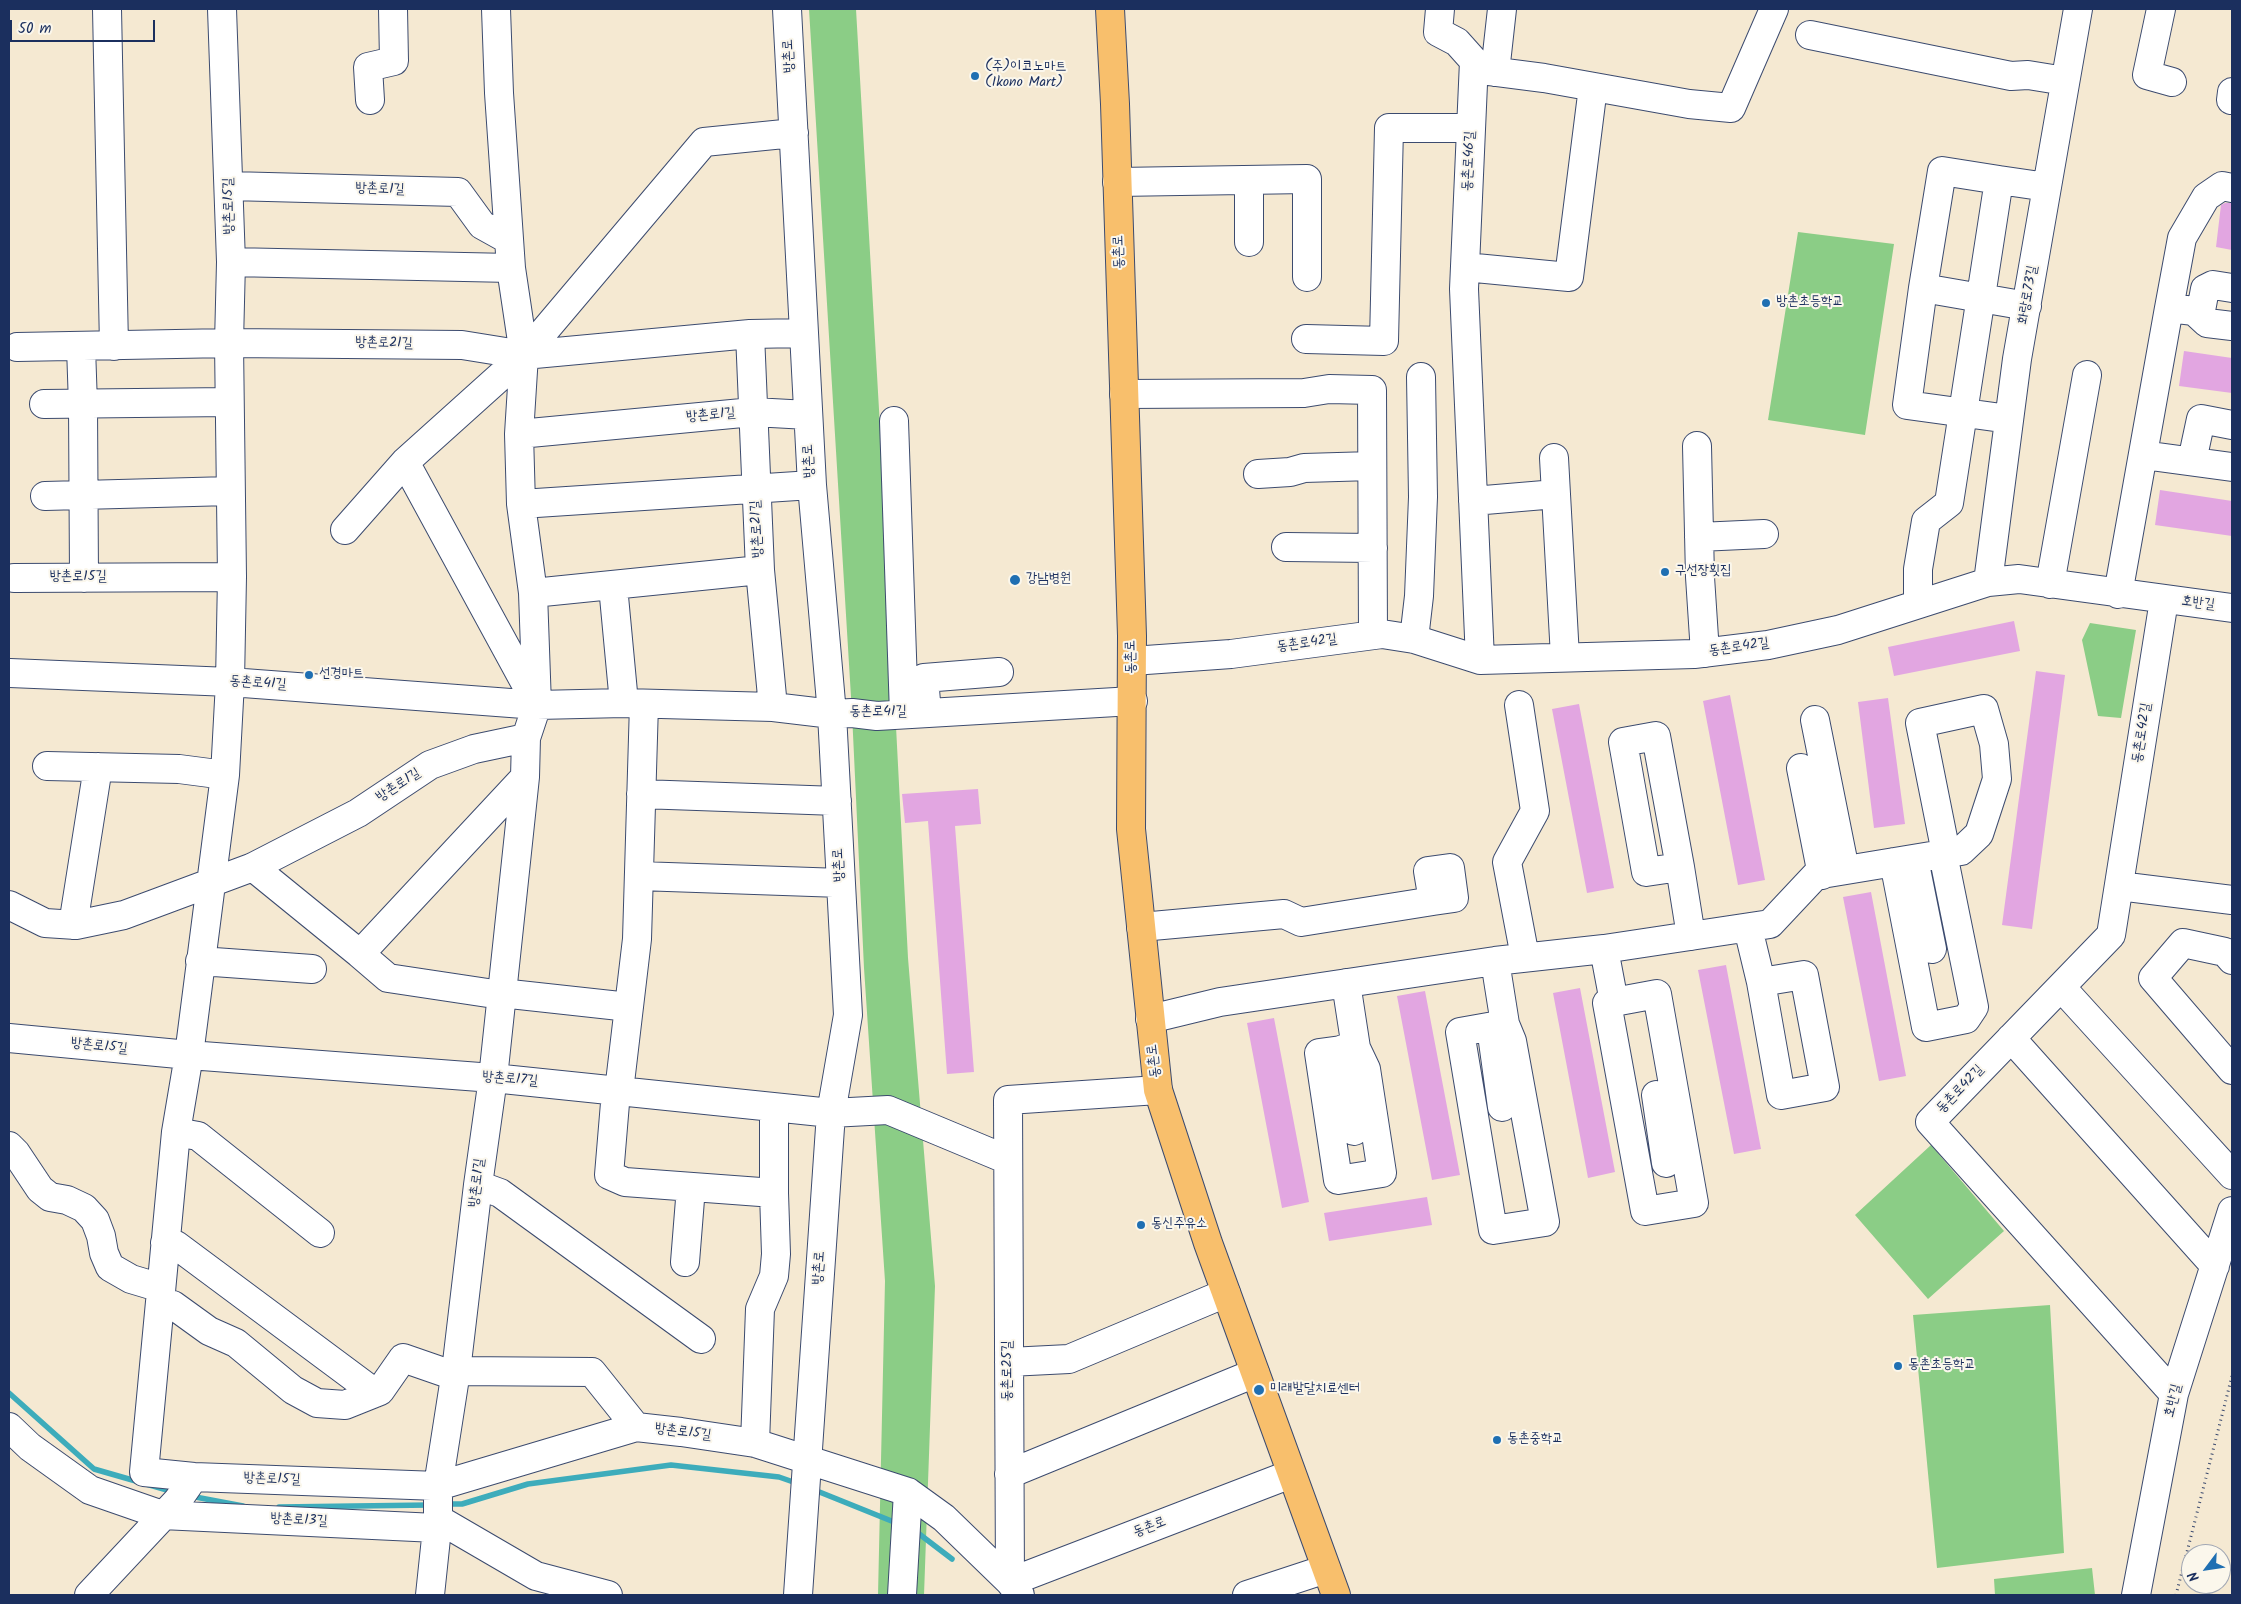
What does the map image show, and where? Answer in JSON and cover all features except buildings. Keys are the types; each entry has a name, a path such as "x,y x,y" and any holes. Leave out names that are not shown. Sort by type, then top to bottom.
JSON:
{"main road":[{"name":"동촌로","path":"1110,9 1132,661 1131,829 1158,1090 1226,1293 1336,1595"}],"street":[{"path":"107,9 114,346"},
{"name":"방촌로15길","path":"222,9 230,186 231,262 229,343 232,576 230,682 225,775 189,1055 176,1132 144,1472 194,1477 438,1486 636,1427 755,1443 908,1492"},
{"path":"370,100 368,67 394,61 393,9"},
{"name":"방촌로1길","path":"437,1521 438,1486 456,1374 478,1185 493,1078 525,777 526,738 538,705 533,593 521,504 519,434 524,355 511,268 499,93 496,9"},
{"name":"방촌로","path":"787,9 812,485 832,714 848,1015 831,1113 798,1595"},
{"path":"1440,9 1438,32 1458,42 1484,70 1689,104 1731,108 1774,9"},
{"name":"동촌로46길","path":"1473,500 1465,331 1465,267 1471,128 1484,70 1502,9"},
{"name":"화랑로73길","path":"1988,582 2009,419 2078,9"},
{"path":"2161,9 2147,75 2172,82"},
{"path":"1810,35 2011,76 2028,75 2065,81"},
{"path":"1465,267 1570,277 1593,87"},
{"path":"1306,339 1384,341 1389,128 1471,128"},
{"path":"344,530 405,462 524,355 704,142 794,133"},
{"path":"2009,419 1907,405 1942,171 2047,188"},
{"path":"1117,182 1307,179 1307,277"},
{"path":"1249,180 1249,242"},
{"path":"1918,604 1918,569 1926,521 1949,503 1999,180"},
{"name":"방촌로1길","path":"230,186 458,192 482,225 509,240"},
{"path":"2118,594 2182,238 2206,197 2222,186 2232,188"},
{"path":"231,262 511,268"},
{"path":"2232,288 2213,285 2204,289 2201,310 2208,323 2232,326"},
{"path":"1923,288 2027,306"},
{"path":"2169,308 2194,311 2232,308"},
{"name":"방촌로21길","path":"17,348 229,343 462,345 524,355 750,334 804,333"},
{"name":"방촌로21길","path":"750,334 760,570"},
{"path":"81,347 84,578"},
{"path":"2050,584 2087,375"},
{"path":"1414,639 1419,596 1423,496 1421,377"},
{"path":"1124,394 1304,393 1329,389 1372,390 1373,635"},
{"path":"44,404 230,402"},
{"name":"방촌로1길","path":"519,434 753,412 808,415"},
{"path":"2192,461 2201,419 2232,425"},
{"path":"894,421 916,713"},
{"path":"1697,446 1705,652"},
{"path":"2143,456 2192,461 2232,468"},
{"path":"1554,458 1565,657"},
{"path":"405,462 538,705"},
{"path":"1258,474 1290,472 1304,468 1372,466"},
{"path":"756,488 812,485"},
{"name":"방촌로21길","path":"521,504 756,488"},
{"path":"46,496 230,491"},
{"path":"1480,660 1473,500 1556,494"},
{"path":"1700,537 1764,534"},
{"path":"1286,546 1373,548"},
{"path":"533,593 760,570 774,706"},
{"name":"방촌로15길","path":"14,578 232,576"},
{"name":"동촌로42길","path":"1132,661 1231,654 1382,634 1414,639 1480,660 1705,652 1768,645 1838,630 1988,582 2019,579 2164,600 2111,935 1930,1122 2174,1394"},
{"path":"613,586 634,703 641,794 637,939 617,1091 609,1176 625,1182 774,1193"},
{"name":"호반길","path":"2164,600 2232,608"},
{"path":"916,713 924,678 999,672"},
{"name":"동촌로41길","path":"10,673 230,682 538,705 634,703 774,706 832,714 852,713 877,716 1133,701"},
{"path":"1519,706 1535,810 1507,862 1525,957"},
{"path":"1150,1019 1220,1002 1495,961 1604,949 1770,924 1816,876 1833,872 1944,853 1961,851 1979,834 1997,779 1994,744 1984,709 1920,723 1944,853 1974,1007 1966,1019 1926,1027 1904,860"},
{"path":"1814,720 1833,872"},
{"name":"방촌로1길","path":"212,883 253,867 358,812 430,765 474,750 526,738"},
{"path":"47,766 179,769 225,775"},
{"path":"72,925 98,767"},
{"path":"1801,768 1833,872"},
{"path":"360,954 525,777"},
{"path":"641,794 836,801"},
{"path":"1650,796 1691,936"},
{"path":"1904,860 1932,949"},
{"path":"253,867 388,978 501,994 629,1007"},
{"path":"639,876 841,883"},
{"path":"9,906 45,923 72,925 124,915 212,883"},
{"path":"2119,886 2232,900"},
{"path":"1141,927 1284,914 1301,922 1433,901"},
{"path":"1748,928 1768,981 1789,1054"},
{"path":"2232,960 2225,952 2183,943 2153,978 2232,1070"},
{"path":"1604,949 1614,1002"},
{"path":"200,961 312,969"},
{"path":"1495,961 1502,1107"},
{"path":"1346,983 1354,1131"},
{"path":"2061,987 2232,1175"},
{"path":"1664,1086 1694,1203 1644,1211 1607,1003 1656,994 1664,1086 1666,1163"},
{"path":"1499,1026 1512,1041 1545,1222 1493,1230 1460,1032 1499,1026"},
{"name":"방촌로15길","path":"9,1038 189,1055"},
{"path":"2012,1038 2215,1266"},
{"name":"방촌로17길","path":"189,1055 493,1078 831,1113"},
{"path":"1624,1092 1664,1086"},
{"name":"동촌로25길","path":"1015,1589 1010,1474 1008,1100 1158,1090"},
{"path":"755,1443 760,1309 774,1276 776,1254 774,1107"},
{"path":"831,1113 888,1110 1008,1160"},
{"path":"176,1132 198,1136 320,1233"},
{"path":"9,1146 16,1153 40,1189 50,1197 67,1200 84,1208 94,1220 110,1267 161,1295 208,1331 236,1343 293,1390 318,1403 345,1405 380,1391 403,1358 456,1374 592,1372 636,1427"},
{"path":"478,1185 500,1193 701,1340"},
{"path":"685,1262 690,1187"},
{"name":"호반길","path":"2136,1595 2174,1394 2232,1211"},
{"path":"165,1243 176,1245 375,1393"},
{"path":"1009,1362 1069,1359 1226,1293"},
{"path":"1010,1474 1255,1373"},
{"name":"방촌로13길","path":"9,1427 30,1447 90,1490 170,1508 437,1521 536,1576 578,1591 608,1595"},
{"name":"동촌로","path":"1015,1589 1291,1474"},
{"path":"89,1595 170,1508 194,1477"},
{"path":"908,1492 917,1501 944,1518 1015,1589"},
{"path":"902,1595 908,1492"},
{"path":"430,1595 437,1521"},
{"path":"1247,1595 1326,1569"}],"path":[{"path":"2176,1595 2232,1376"}],"green space":[{"path":"809,9 856,9 908,958 935,1286 924,1595 878,1595 885,1281 864,968 852,713"},
{"path":"1798,232 1894,244 1865,435 1768,420"},
{"path":"2090,623 2136,630 2121,718 2098,716 2082,640"},
{"path":"1931,1145 2004,1231 1928,1299 1855,1215"},
{"path":"2050,1305 2064,1553 1937,1568 1913,1315"},
{"path":"2092,1568 2095,1595 1995,1595 1994,1579"}],"waterway":[{"path":"9,1393 94,1469 174,1492"},
{"path":"444,1504 462,1504 528,1484 671,1465 779,1477 799,1484"},
{"path":"812,1489 899,1524"},
{"path":"190,1496 243,1506"},
{"path":"279,1507 430,1505"},
{"path":"914,1530 952,1559"}],"place":[{"name":"(주)이코노마트 (Ikono Mart)","path":"975,76"},
{"name":"방촌초등학교","path":"1766,303"},
{"name":"구선장횟집","path":"1665,572"},
{"name":"강남병원","path":"1015,580"},
{"name":"선경마트","path":"309,675"},
{"name":"동신주유소","path":"1141,1225"},
{"name":"동촌초등학교","path":"1898,1366"},
{"name":"미래발달치료센터","path":"1259,1390"},
{"name":"동촌중학교","path":"1497,1440"}]}
